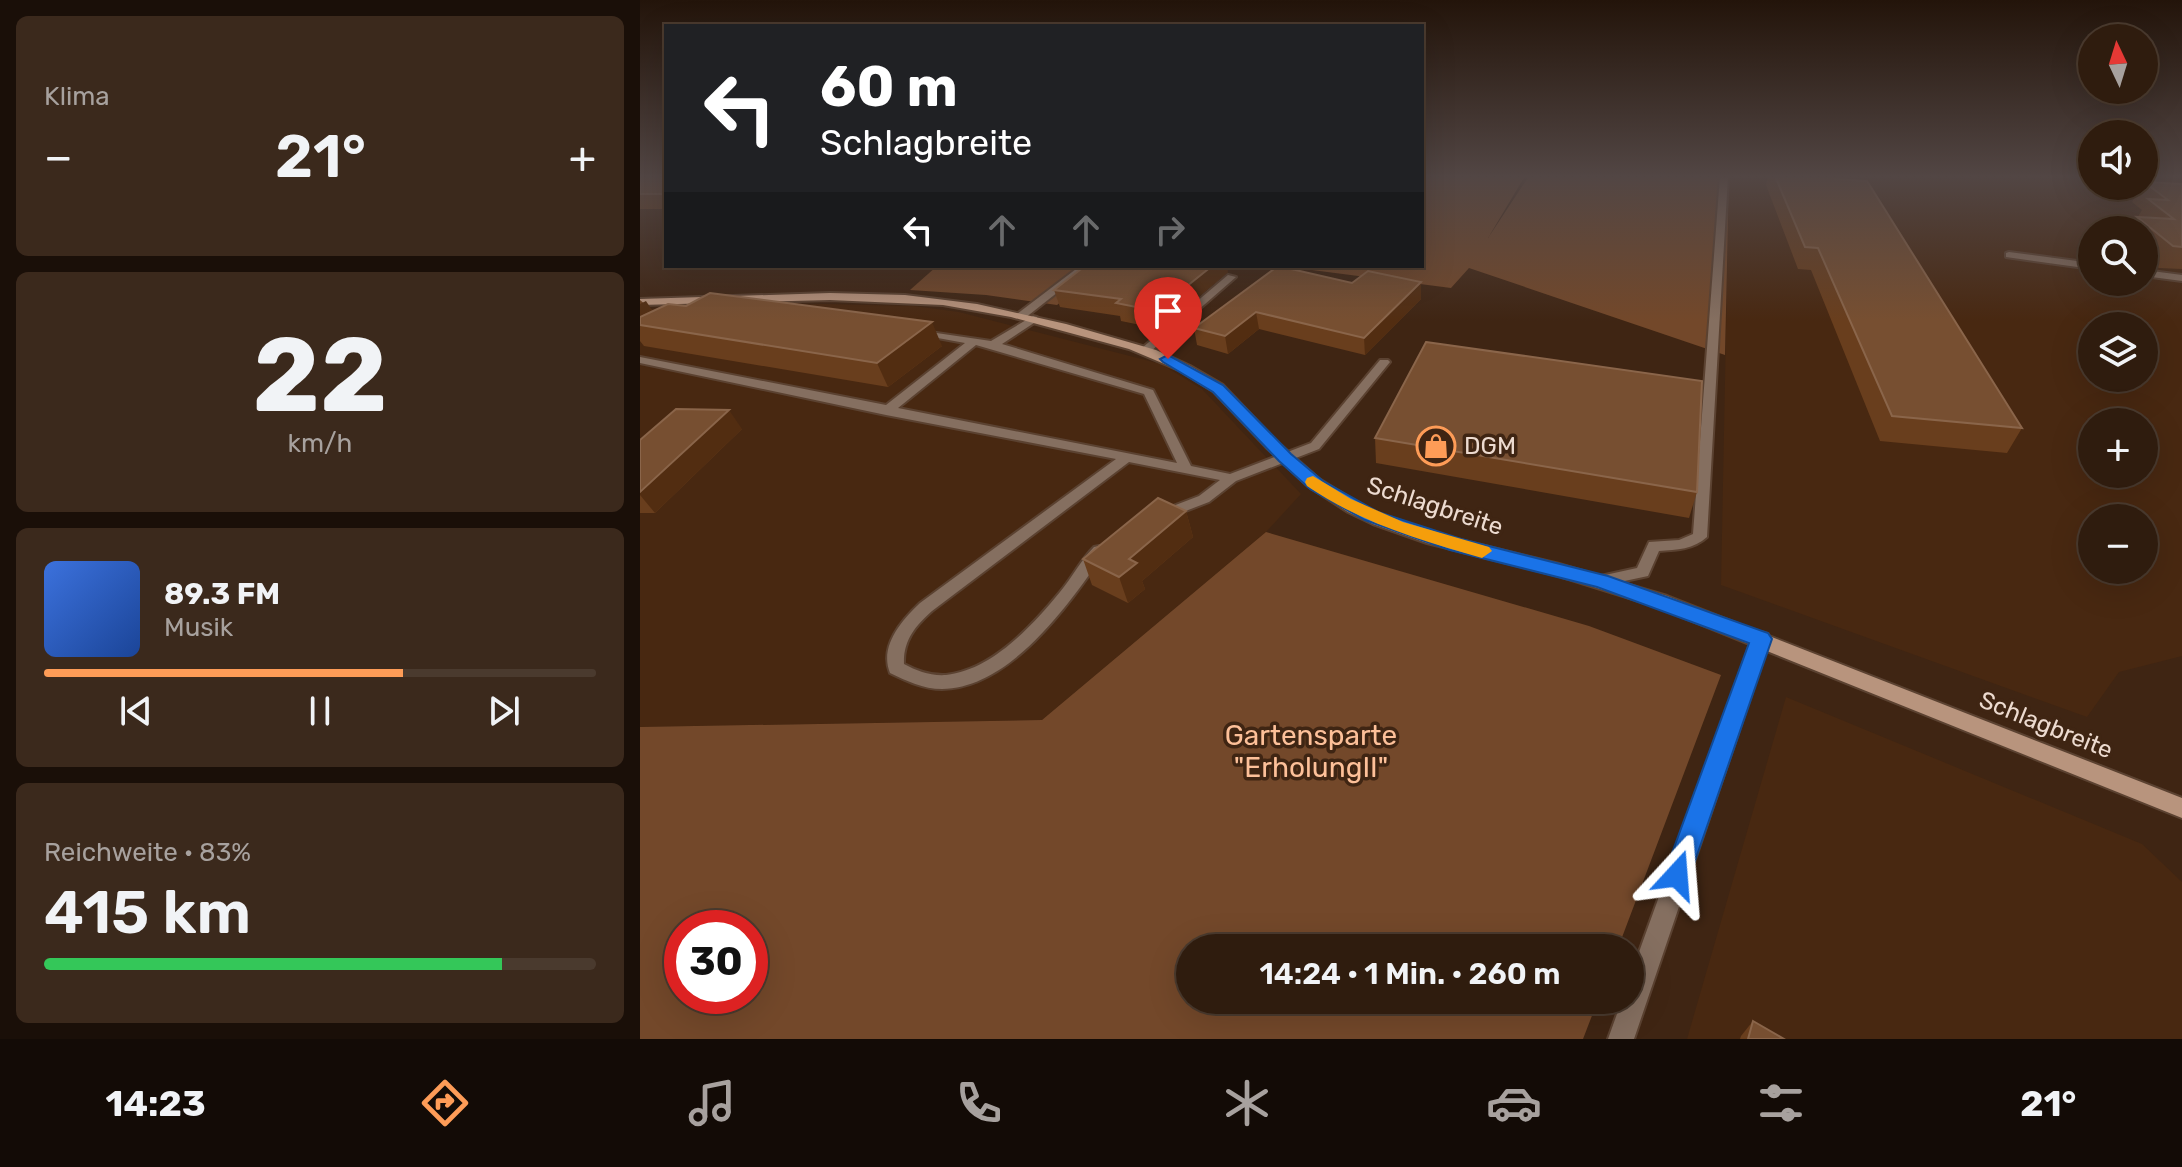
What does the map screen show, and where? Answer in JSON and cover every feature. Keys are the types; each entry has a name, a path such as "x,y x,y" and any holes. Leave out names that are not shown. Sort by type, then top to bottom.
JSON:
{"street":[{"name":"Schlagbreite","path":"640,302 921,299 1027,317 1146,350 1185,367 1218,388 1285,458 1331,495 1397,526 1457,545 1601,581 1761,639 2182,808"},
{"path":"1621,1039 1761,639"}],"lane":[{"path":"1601,581 1643,572 1654,546 1681,545 1700,537 1721,224"},
{"path":"2009,255 2078,264"},
{"path":"993,345 1084,268"},
{"path":"2158,275 2182,278"},
{"path":"1146,350 1231,277"},
{"path":"715,300 696,312 766,312"},
{"path":"905,330 993,345 1149,392 1185,467"},
{"path":"886,411 975,341"},
{"path":"640,360 1231,478"},
{"path":"1147,521 1204,499 1231,478 1315,446 1384,362"},
{"path":"1107,543 1084,564 1070,592 1048,617 985,671 964,681 938,682 906,675 896,668 894,659 899,640 909,623 926,607 1128,456"}],"shaded area":[{"path":"1728,224 2078,224 2078,296 2158,296 2158,224 2182,224 2182,656 2119,672 2087,717 1721,585"},
{"path":"823,304 914,306 959,312 1161,364 1202,389 1301,494 1266,532 1042,720 640,727 640,309"},
{"path":"1786,697 2142,844 2182,882 2182,1039 1687,1039"}],"green space":[{"path":"1424,224 1496,224 1488,238 1497,224 1728,224 1725,355 1469,268 1451,288 1296,268 1424,268"},
{"path":"935,268 1102,268 1057,305 986,295 910,290"},
{"name":"Gartensparte \"ErholungII\"","path":"1266,532 1589,626 1721,675 1623,934 1176,934 1176,1014 1593,1014 1583,1039 640,1039 640,727 1042,720"}],"building":[{"path":"1795,224 1894,224 2022,428 1892,416 1818,248 1805,247"},
{"path":"2158,224 2182,224 2182,247 2173,246 2158,234"},
{"path":"1082,268 1210,268 1156,311 1116,303 1121,299 1054,290"},
{"path":"1275,268 1352,283 1368,271 1421,282 1364,338 1256,312 1225,336 1194,328"},
{"path":"710,293 932,322 877,363 640,325 640,317 668,304 686,306"},
{"path":"1426,342 1702,381 1697,492 1375,438"},
{"path":"676,409 729,410 640,492 640,440"},
{"path":"1158,498 1186,511 1129,559 1137,563 1119,577 1083,559"},
{"path":"1753,1021 1784,1039 1748,1039"}],"slow traffic":[{"path":"1313,482 1372,516 1482,551"}],"place":[{"name":"DGM","path":"1436,446"}],"route":[{"path":"1168,359 1218,388 1285,458 1317,485 1372,516 1457,545 1601,581 1761,639 1677,875"}]}
